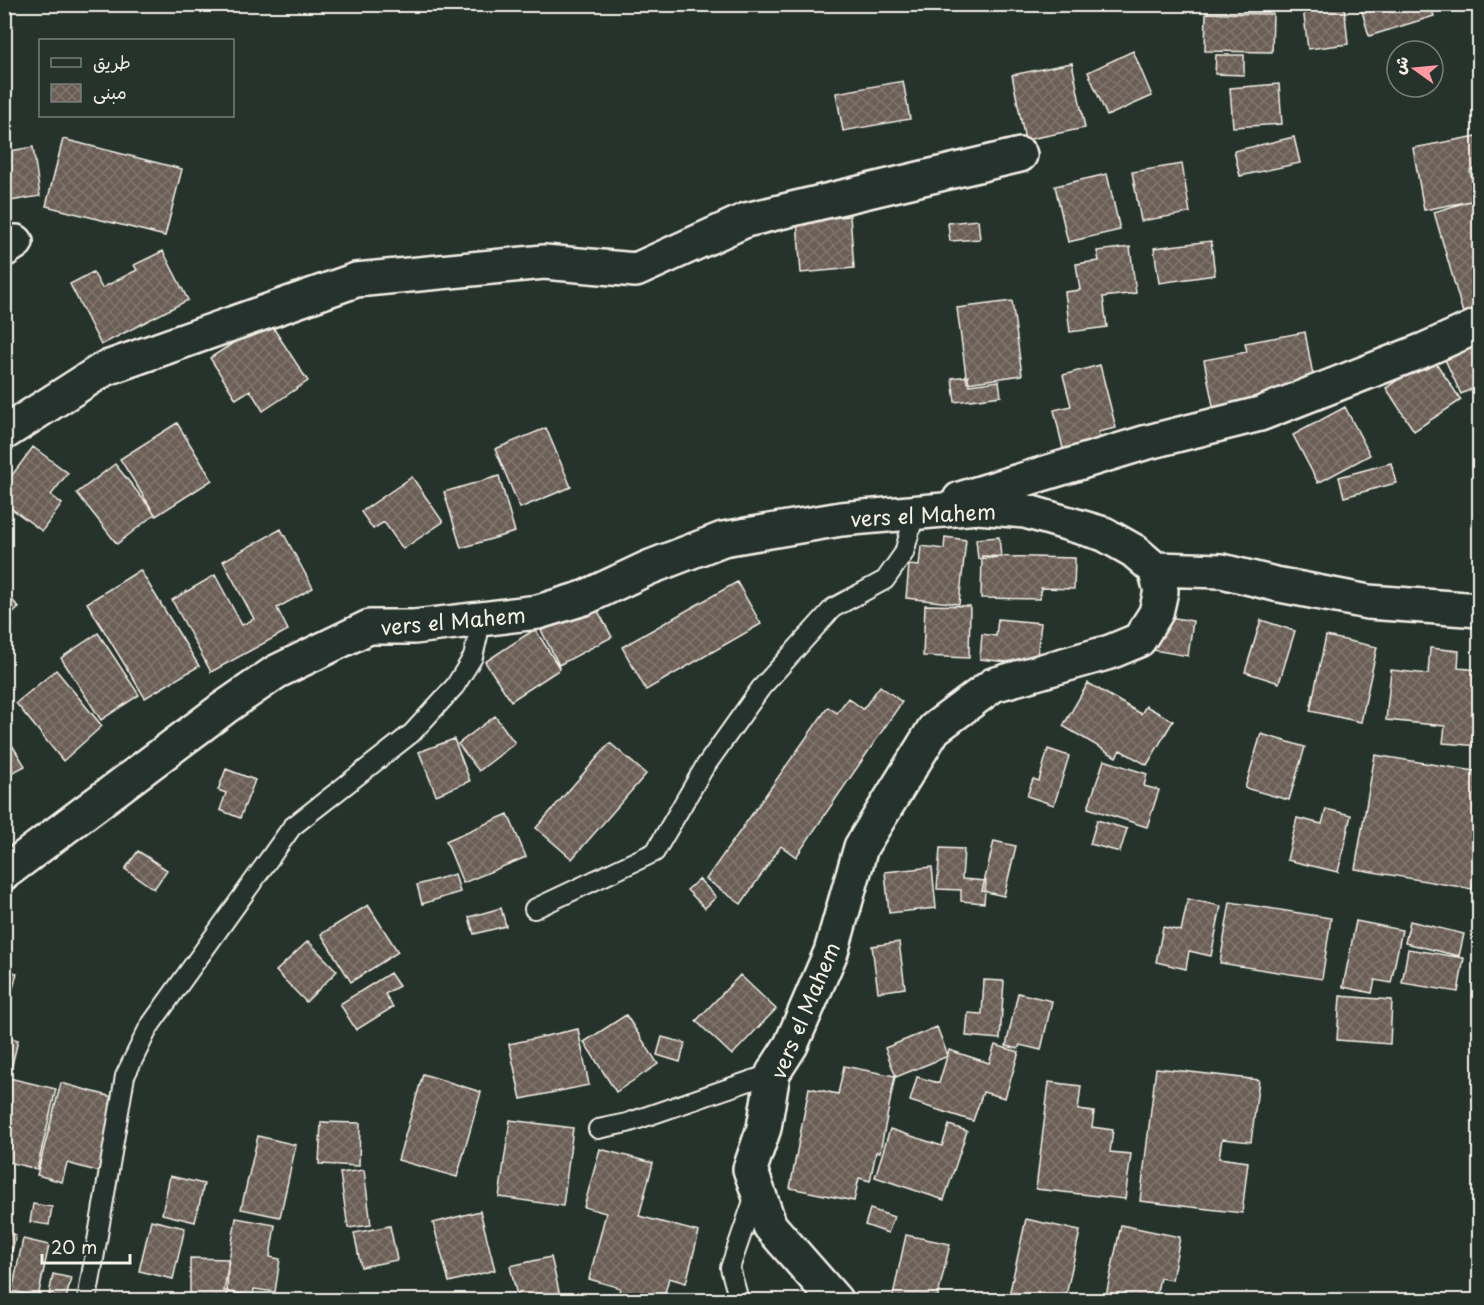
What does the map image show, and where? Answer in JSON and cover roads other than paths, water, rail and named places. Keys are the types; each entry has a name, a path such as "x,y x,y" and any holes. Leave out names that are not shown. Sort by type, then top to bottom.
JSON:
{"street":[{"path":"4,434 104,369 356,280 544,262 636,270 746,220 1020,155"},
{"path":"915,513 1144,443 1260,414 1424,350 1479,325"},
{"name":"vers el Mahem","path":"4,873 276,672 369,627 414,627 538,612 584,598 648,568 723,539 841,519 978,507 1025,511 1104,534 1134,551 1155,569 1161,591 1156,613 1139,640 1110,652 993,685 934,729 861,847 831,952 791,1045 773,1073 764,1128 750,1169 770,1226 835,1300"},
{"path":"1155,569 1222,571 1368,602 1479,610"}],"lane":[{"path":"534,909 655,852 704,768 761,688 833,608 885,580 904,553 915,513"},
{"path":"87,1300 125,1076 149,1027 292,827 412,733 455,686 473,657 478,636 477,619"},
{"path":"598,1129 627,1123 773,1073"},
{"path":"739,1300 730,1268 757,1190"}]}
